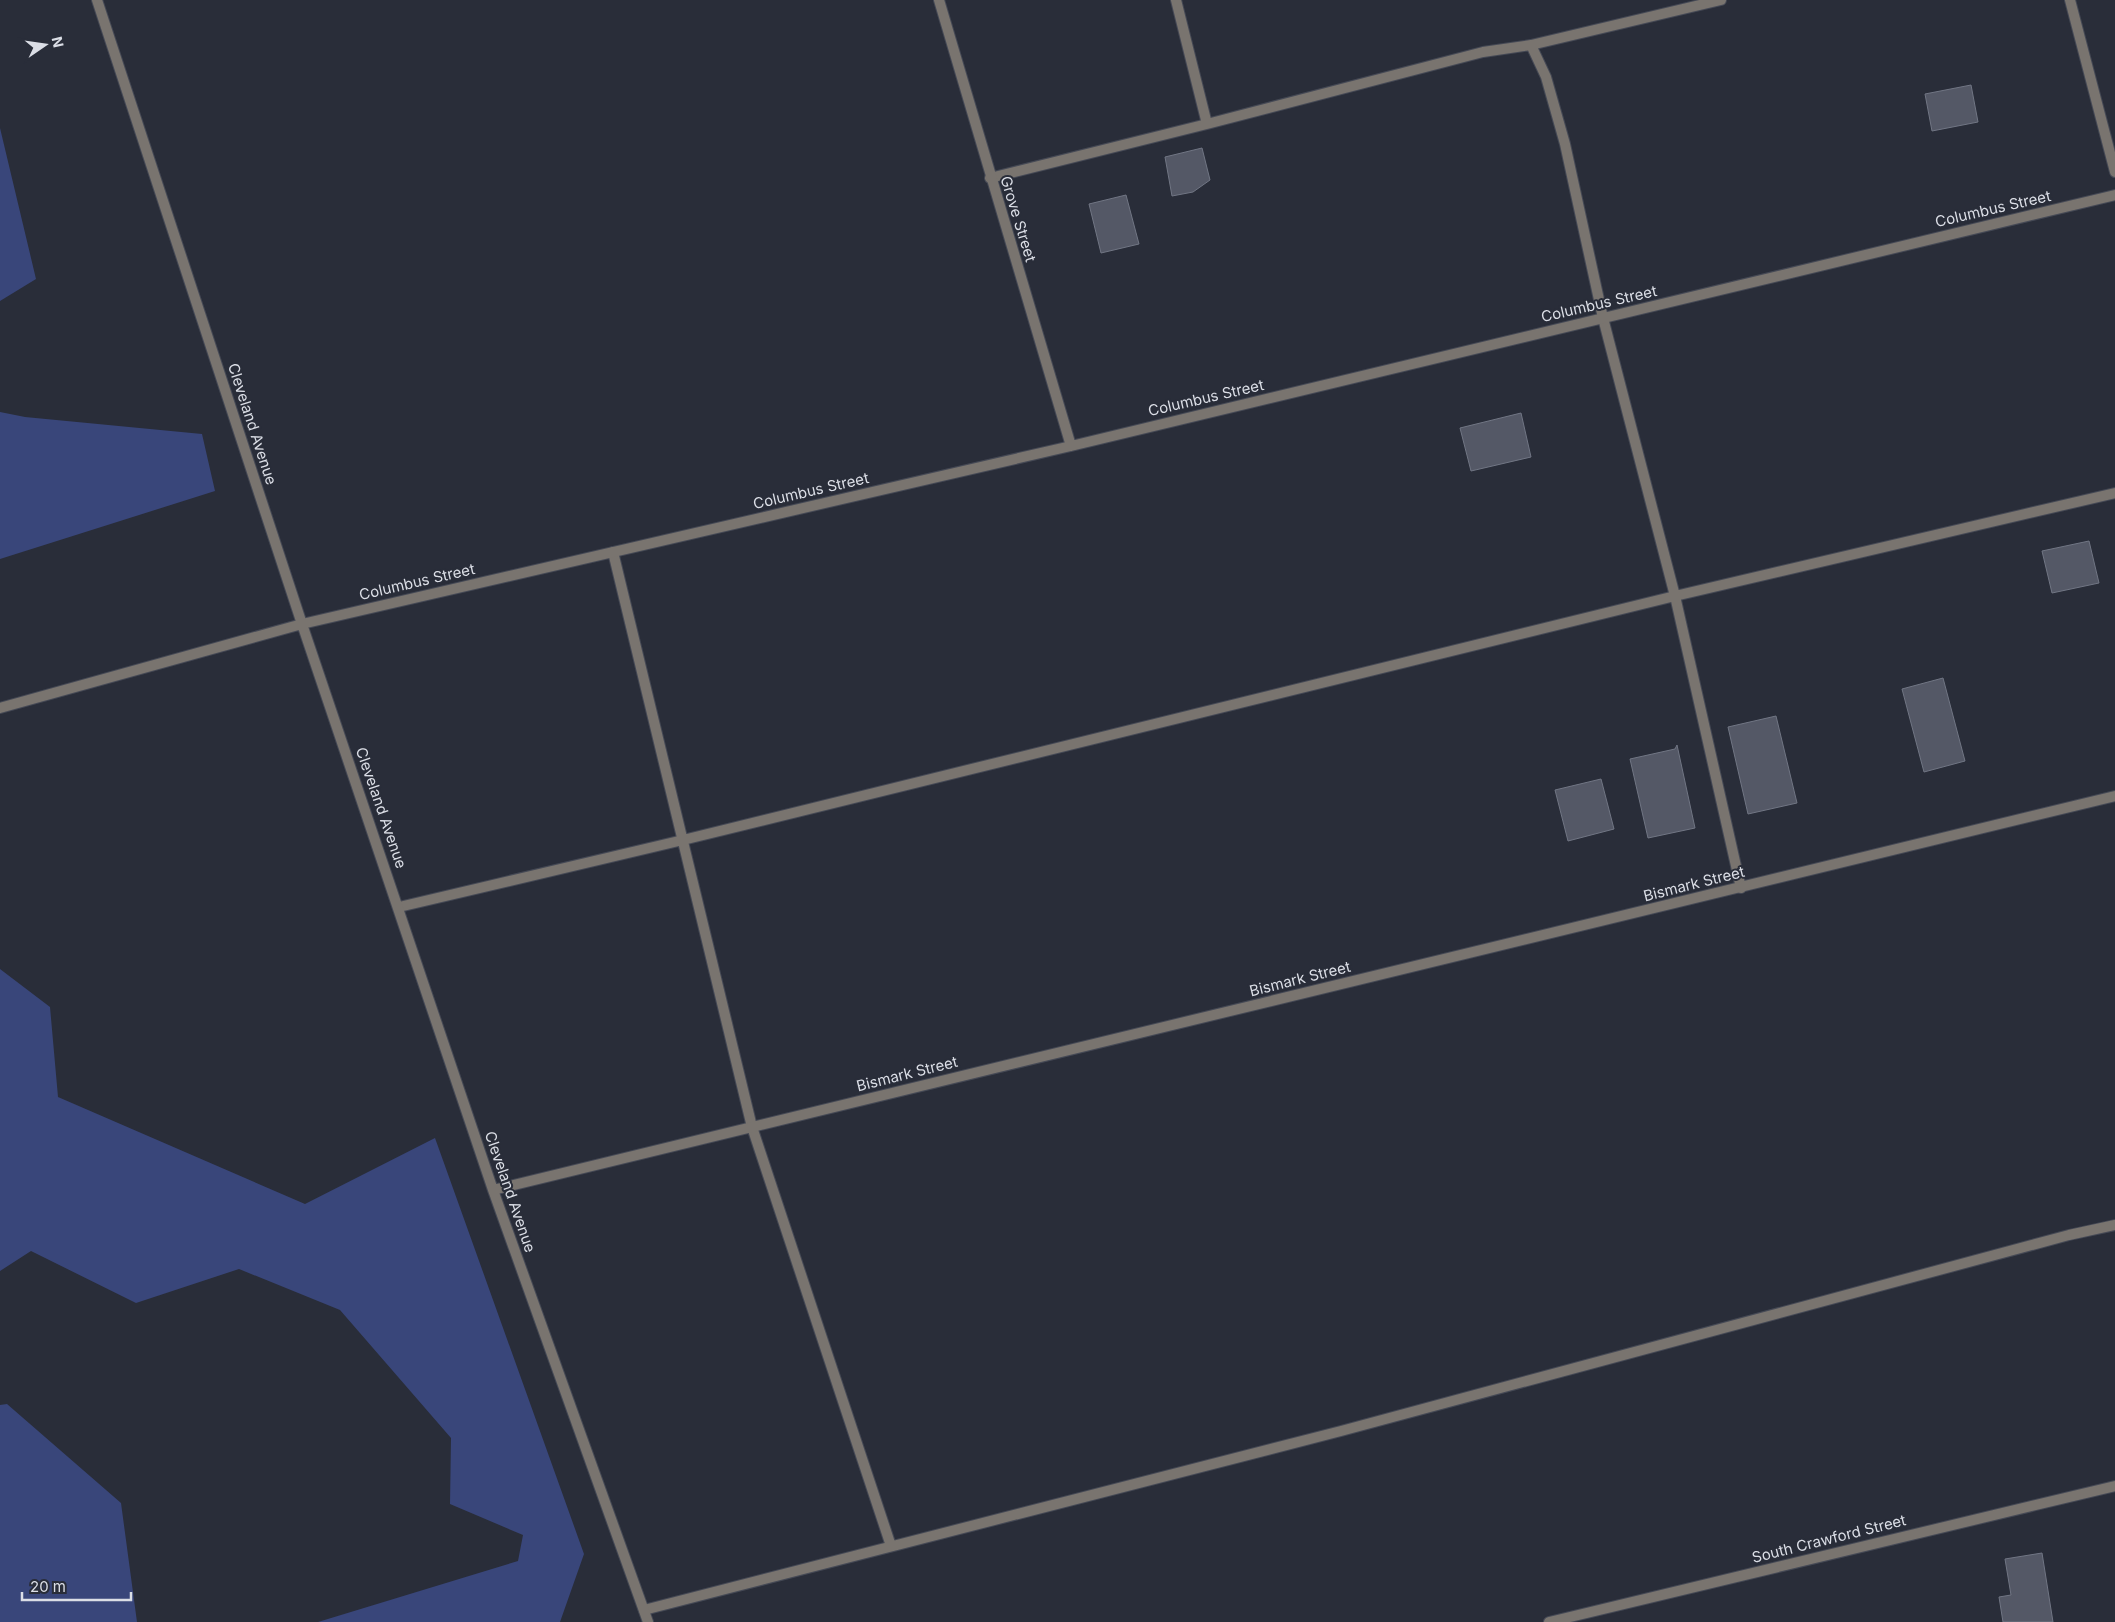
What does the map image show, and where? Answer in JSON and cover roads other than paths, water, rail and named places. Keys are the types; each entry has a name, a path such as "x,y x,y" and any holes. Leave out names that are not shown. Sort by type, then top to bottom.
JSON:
{"street":[{"name":"Cleveland Avenue","path":"96,0 302,624 493,1190 648,1622"},
{"name":"Grove Street","path":"938,0 1071,446"},
{"path":"1176,0 1207,124"},
{"path":"990,178 1483,52 1531,45 1721,0"},
{"path":"2070,0 2115,172"},
{"path":"1531,45 1546,77 1565,144 1603,318 1675,596 1741,888"},
{"name":"Columbus Street","path":"0,708 302,624 1071,446 2115,195"},
{"path":"399,907 683,840 1675,596 2115,493"},
{"path":"613,552 752,1127 891,1546"},
{"name":"Bismark Street","path":"493,1190 2115,796"},
{"path":"644,1610 1340,1431 2069,1235 2115,1225"},
{"name":"South Crawford Street","path":"1550,1622 2115,1486"}]}
